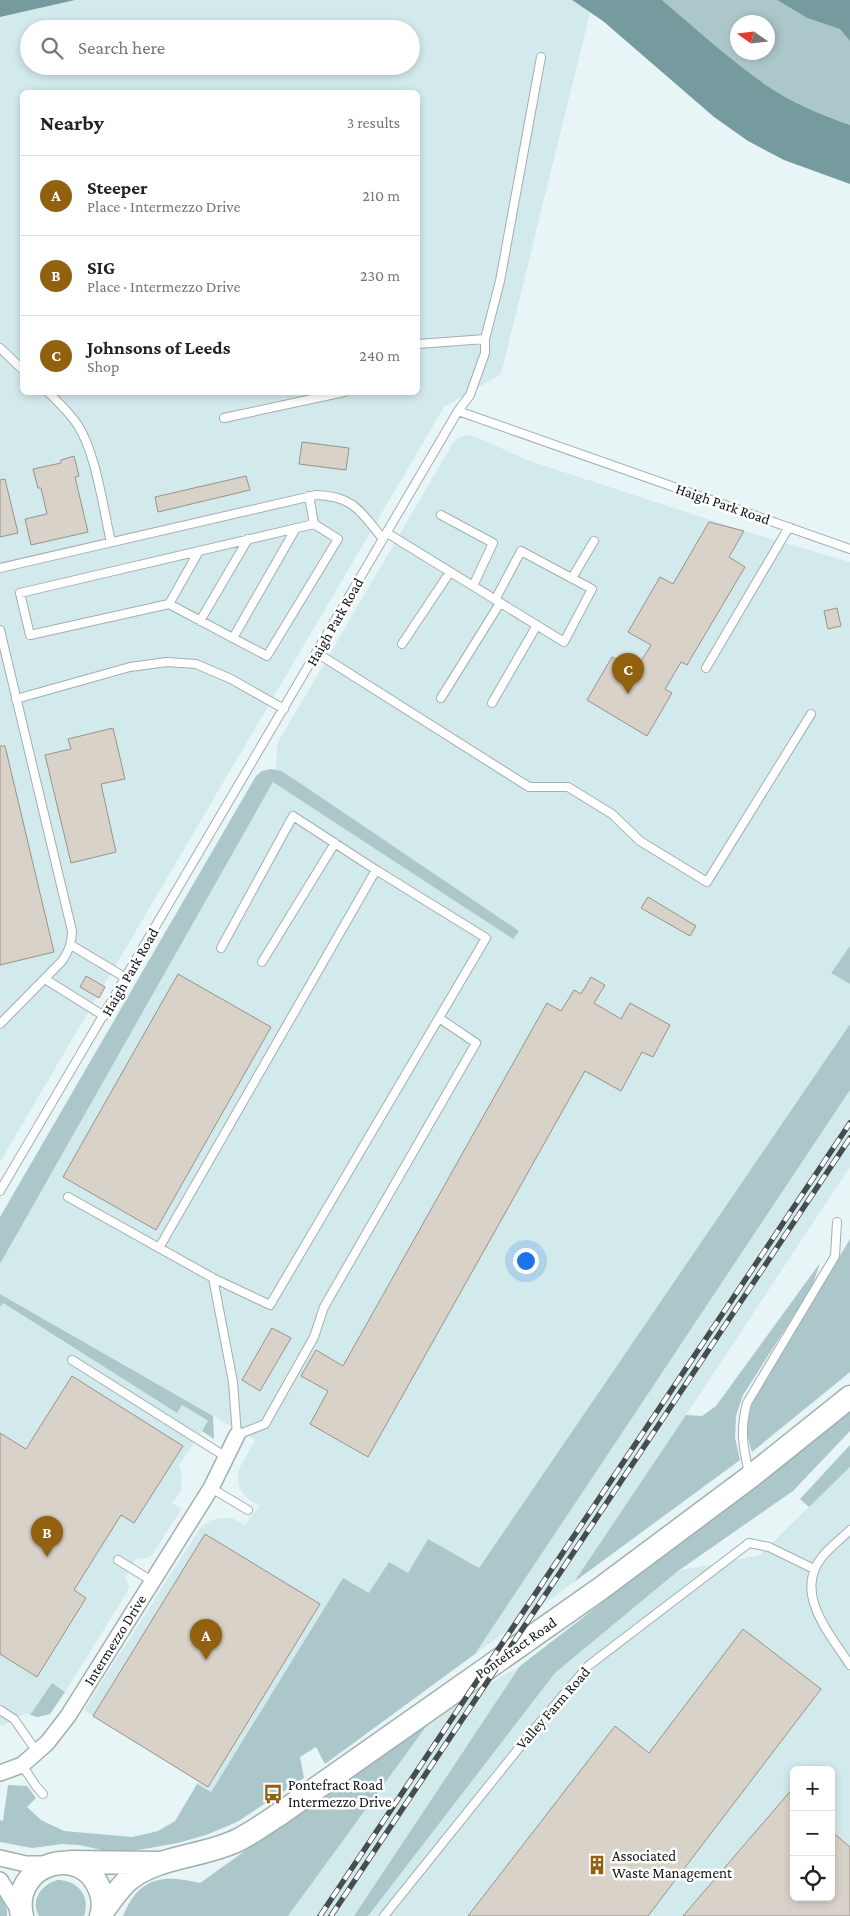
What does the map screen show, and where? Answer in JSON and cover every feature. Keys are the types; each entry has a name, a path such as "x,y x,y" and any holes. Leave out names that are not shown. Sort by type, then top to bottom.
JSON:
{"main road":[{"name":"Pontefract Road","path":"102,1914 127,1882 138,1873 161,1863 192,1856 238,1840 284,1811 600,1589 750,1478 850,1397"},
{"name":"Pontefract Road","path":"56,1863 161,1863"},
{"path":"21,1915 20,1901 23,1889 29,1878 38,1870 56,1863 77,1865 89,1872 98,1884 103,1897 102,1914"}],"street":[{"name":"Intermezzo Drive","path":"0,1773 22,1765 47,1743 68,1716 210,1488 237,1435"},
{"path":"0,1858 26,1864 56,1863"},
{"path":"0,1880 21,1915"}],"lane":[{"path":"458,412 470,395 485,353 485,339 500,281 541,57"},
{"path":"420,344 485,339"},
{"path":"0,348 20,367"},
{"path":"51,395 77,424 90,449 111,542"},
{"path":"224,418 330,395"},
{"name":"Haigh Park Road","path":"0,1191 458,412 850,549"},
{"path":"0,568 309,496 331,495 346,500 359,509 385,536 450,572 498,601 564,642 592,589 521,551 498,601 441,698"},
{"path":"309,496 314,524"},
{"path":"442,515 493,544 473,586"},
{"path":"314,524 338,538 268,656 169,604 30,635 20,593 296,528 314,524"},
{"path":"706,668 789,527"},
{"path":"233,638 296,528"},
{"path":"200,621 248,539"},
{"path":"572,578 594,541"},
{"path":"169,604 199,551"},
{"path":"402,644 450,572"},
{"path":"492,703 537,625"},
{"path":"0,630 72,932 71,946 62,961 0,1024"},
{"path":"317,653 529,787 568,787 612,814 640,842 707,882 811,714"},
{"path":"16,699 130,667 167,662 196,664 231,679 284,709"},
{"path":"68,1197 213,1278 270,1305 486,938 293,816 221,948"},
{"path":"262,962 335,843"},
{"path":"159,1248 376,870"},
{"path":"71,946 126,978"},
{"path":"45,979 104,1016"},
{"path":"213,1278 233,1382 237,1435 265,1424 314,1338 324,1307 476,1043 439,1018"},
{"path":"750,1478 742,1443 742,1420 747,1403 835,1256 837,1222"},
{"path":"72,1360 226,1457"},
{"path":"210,1488 248,1510"},
{"path":"850,1530 822,1556 814,1569 810,1584 811,1598 817,1612 850,1665"},
{"name":"Valley Farm Road","path":"384,1916 531,1732 588,1666 749,1543 769,1547 814,1569"},
{"path":"118,1560 152,1581"},
{"path":"0,1710 14,1719 37,1752"},
{"path":"22,1765 36,1786 44,1794"}],"shaded area":[{"path":"0,0 75,0 0,17"},
{"path":"75,0 572,0 590,13 501,374 444,407 0,1162 0,17"},
{"path":"572,0 662,0 730,58 730,60 733,60 766,85 807,108 850,125 850,184 784,160 748,141 714,117 603,21"},
{"path":"662,0 777,0 807,18 841,29 850,41 850,125 807,108 786,97 733,60 775,60 775,15 730,15 730,58"},
{"path":"777,0 850,0 850,41 840,29 807,18"},
{"path":"467,435 476,437 527,460 744,531 850,562 850,946 831,973 850,984 850,1024 479,1568 428,1539 408,1573 369,1594 343,1579 211,1792 197,1784 199,1781 84,1710 200,1528 209,1521 221,1518 232,1518 245,1525 259,1506 248,1499 240,1489 238,1479 239,1469 255,1440 0,1294 0,1264 273,781 513,939 283,771 276,770 277,744 453,443 460,437"},
{"path":"271,769 282,771 519,931 513,939 273,782 0,1264 0,1217 256,776 262,771"},
{"path":"850,946 850,984 831,973"},
{"path":"850,1024 850,1090 475,1654 325,1764 316,1747 300,1757 304,1778 237,1822 206,1835 178,1843 132,1851 102,1850 79,1845 62,1844 32,1848 0,1842 0,1820 3,1821 8,1785 27,1786 36,1798 27,1807 41,1820 64,1831 132,1837 158,1831 175,1821 197,1784 211,1792 343,1578 369,1593 389,1562 408,1573 428,1539 479,1568"},
{"path":"850,1090 850,1167 686,1415 574,1582 475,1654"},
{"path":"850,1239 850,1372 752,1452 747,1426 754,1399"},
{"path":"820,1263 812,1287 743,1395 736,1416 735,1438 740,1460 574,1582 686,1415 702,1416 716,1406"},
{"path":"0,1294 213,1416 214,1439 202,1431 208,1421 182,1405 177,1413 3,1303 0,1307"},
{"path":"2,1303 177,1413 182,1405 208,1422 179,1465 182,1476 181,1490 172,1503 182,1508 152,1555 147,1558 136,1559 125,1577 129,1587 127,1592 65,1692 52,1683 30,1715 26,1713 2,1726 0,1725 0,1307"},
{"path":"850,1412 850,1431 793,1491 678,1571 555,1673 368,1916 354,1916 520,1666"},
{"path":"850,1445 850,1467 809,1507 800,1499"},
{"path":"850,1467 850,1916 370,1916 369,1914 555,1673 678,1571 760,1555"},
{"path":"520,1666 354,1916 288,1916 433,1717"},
{"path":"52,1683 65,1692 50,1714 38,1717 30,1715"},
{"path":"433,1717 288,1916 123,1916 136,1893 144,1886 163,1879 200,1883"},
{"path":"57,1880 71,1883 81,1890 86,1902 84,1916 39,1916 36,1904 39,1894 46,1885"},
{"path":"0,1892 7,1910 7,1916 0,1916"}],"building":[{"path":"302,442 349,448 346,470 299,464"},
{"path":"74,456 79,476 75,477 88,532 31,545 25,519 47,514 41,488 38,488 33,469 61,463 61,460"},
{"path":"246,476 250,490 158,512 155,497"},
{"path":"5,479 18,533 0,537 0,480"},
{"path":"709,522 744,531 729,557 745,567 687,665 681,662 665,689 672,693 647,736 587,700 612,657 635,671 651,645 628,632 660,577 673,584"},
{"path":"837,608 841,626 828,629 824,611"},
{"path":"113,728 125,779 101,784 116,852 71,863 45,755 71,749 68,739"},
{"path":"0,746 5,746 54,952 0,965"},
{"path":"648,897 696,926 690,936 641,908"},
{"path":"178,974 271,1027 156,1230 63,1177"},
{"path":"86,976 105,987 99,998 80,987"},
{"path":"591,977 605,985 594,1003 621,1019 630,1003 670,1025 653,1057 642,1052 621,1091 585,1071 368,1457 310,1424 328,1391 301,1376 316,1350 343,1366 547,1003 561,1011 574,990 581,994"},
{"path":"272,1328 291,1338 260,1391 242,1380"},
{"path":"72,1376 183,1446 134,1523 121,1515 74,1590 86,1598 37,1677 0,1654 0,1433 26,1449"},
{"path":"205,1534 320,1604 208,1787 93,1716"},
{"name":"Associated Waste Management","path":"743,1629 821,1689 648,1916 468,1916 615,1726 649,1753"},
{"path":"790,1792 790,1901 835,1901 835,1834 850,1847 850,1916 683,1916"}],"railway":[{"path":"320,1916 850,1123"},
{"path":"331,1916 850,1138"}],"place":[{"name":"Johnsons of Leeds","path":"628,694"},
{"name":"SIG","path":"47,1557"},
{"name":"Steeper","path":"206,1660"},
{"name":"Pontefract Road Intermezzo Drive","path":"273,1794"},
{"name":"Associated Waste Management","path":"597,1865"}]}
